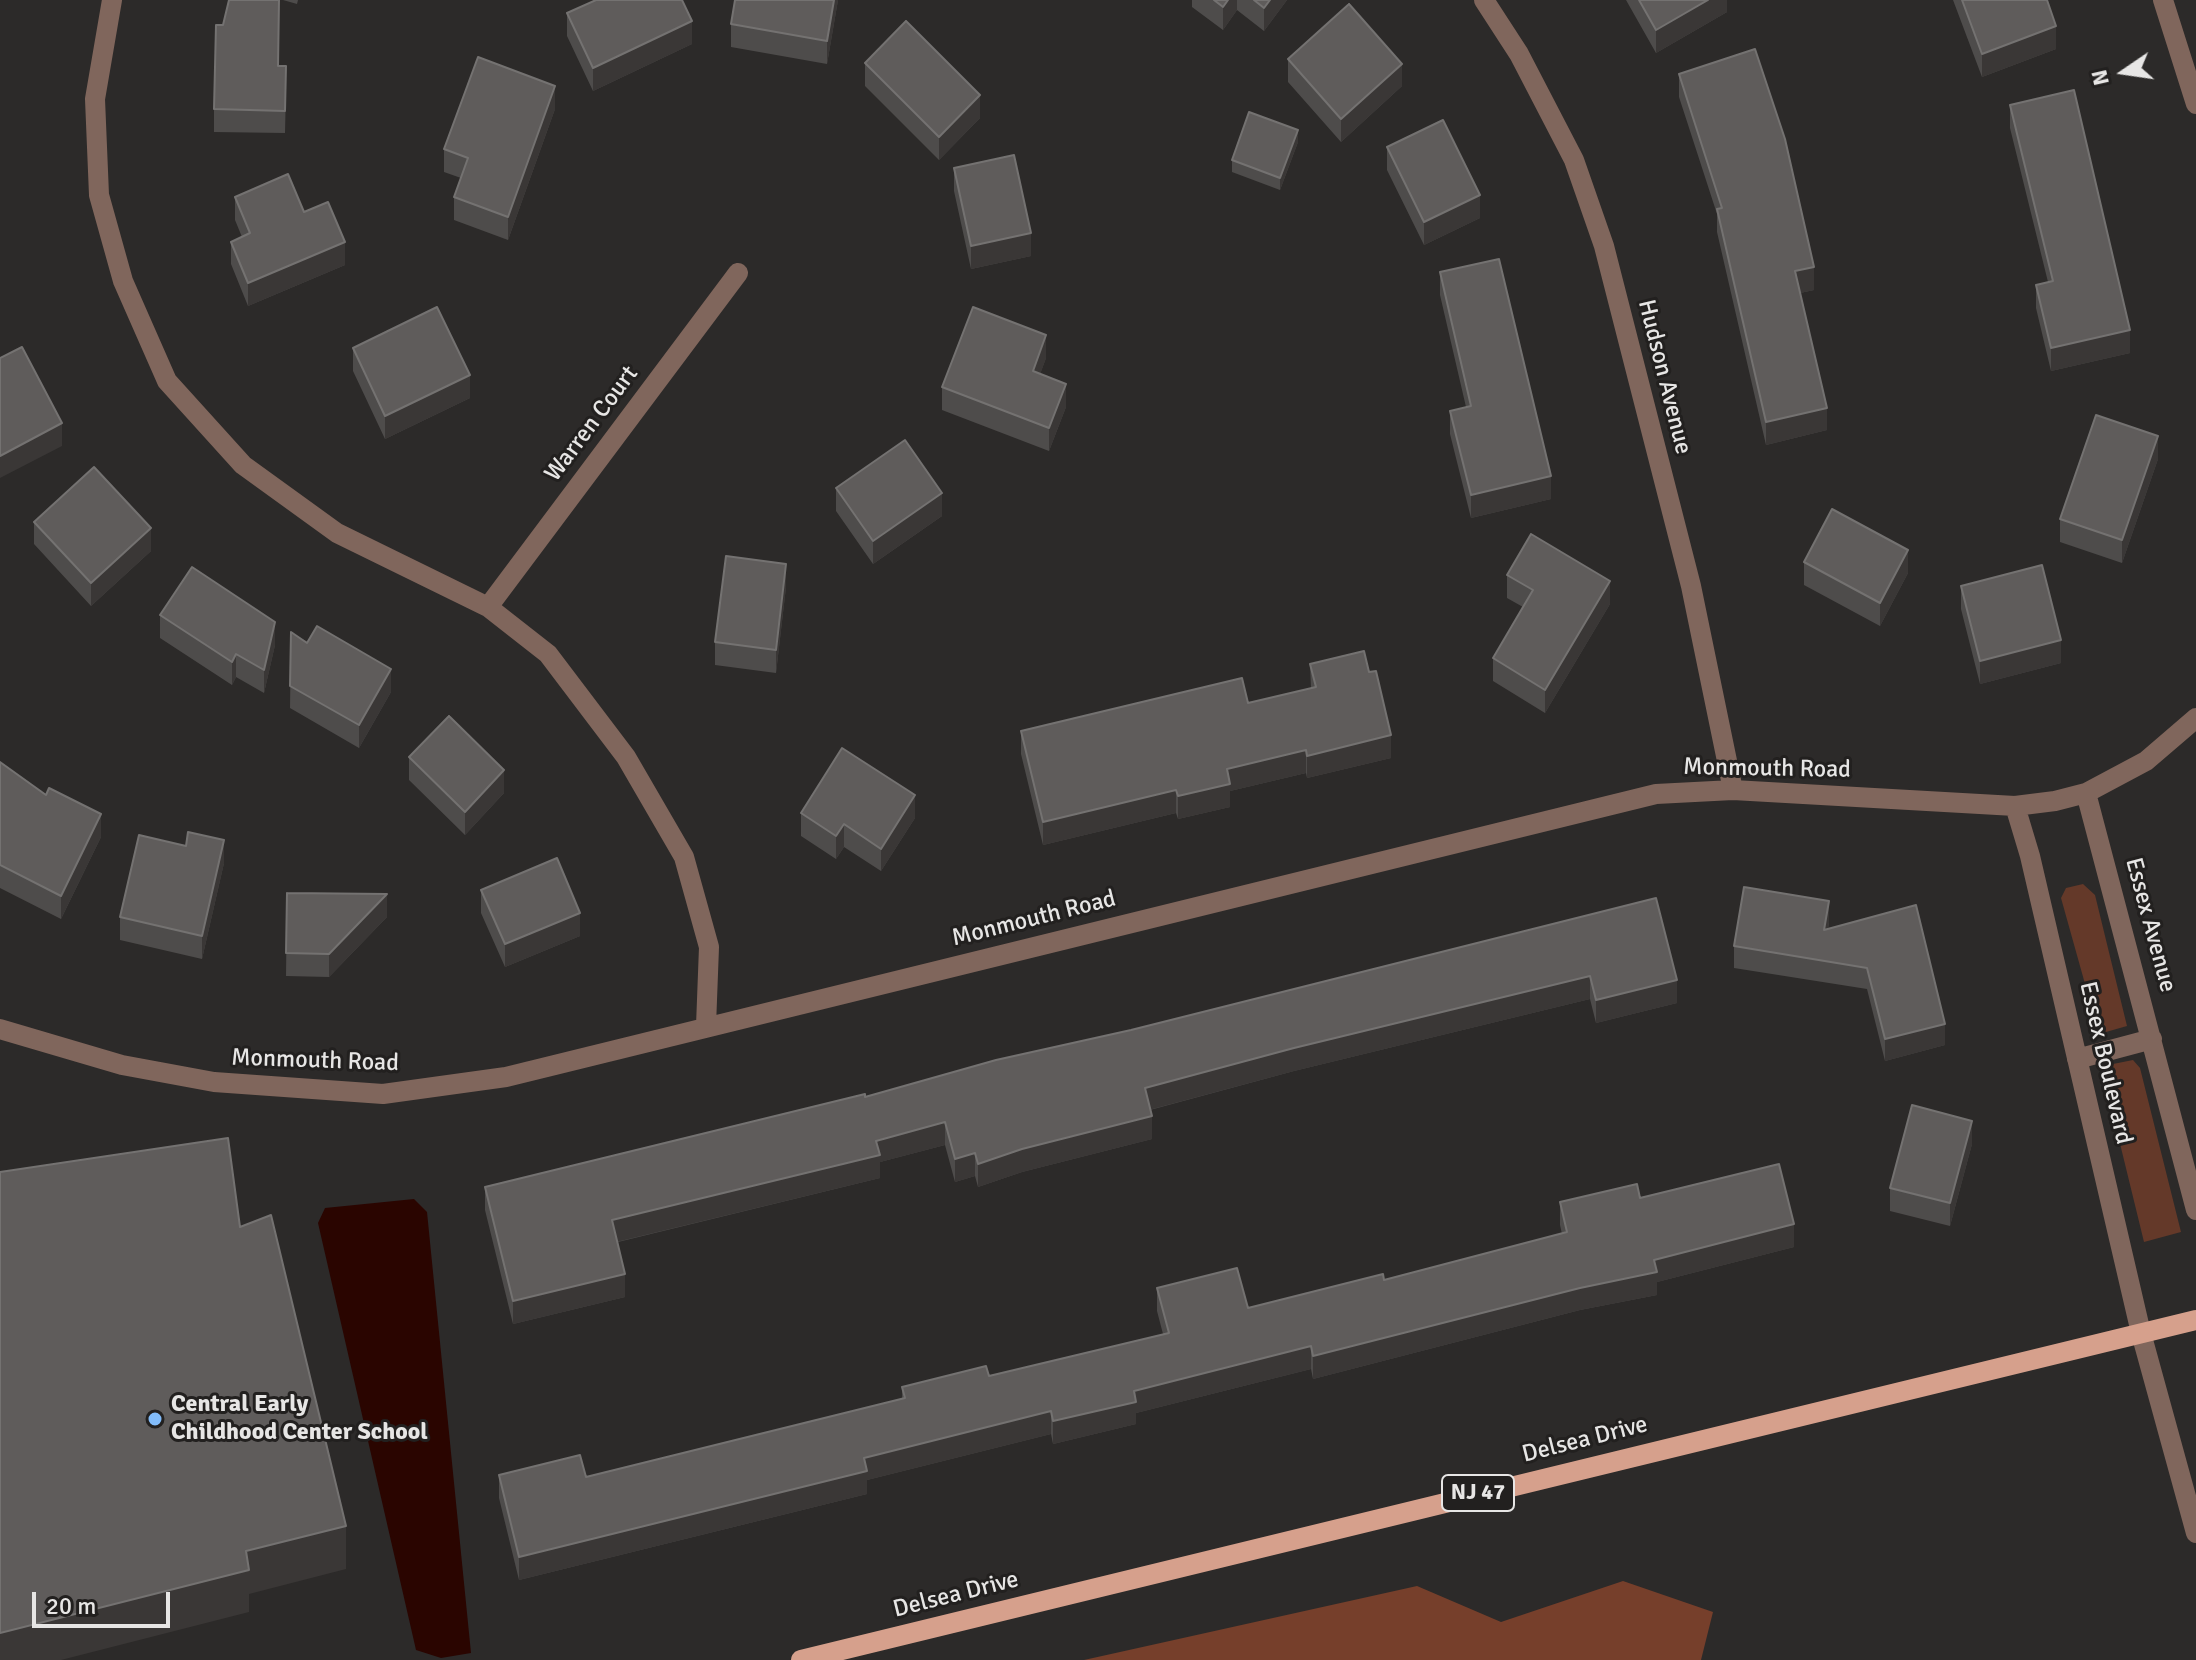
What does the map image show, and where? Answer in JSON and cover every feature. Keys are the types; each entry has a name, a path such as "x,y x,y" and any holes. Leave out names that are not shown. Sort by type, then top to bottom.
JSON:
{"main road":[{"name":"Delsea Drive","path":"801,1660 2196,1320"}],"street":[{"path":"112,0 95,99 99,195 123,281 167,381 243,465 337,533 488,607 548,654 626,757 684,857 709,947 706,1026"},
{"name":"Hudson Avenue","path":"1484,0 1519,54 1574,160 1604,246 1691,586 1733,790"},
{"path":"2163,0 2196,104"},
{"name":"Warren Court","path":"488,607 738,273"},
{"name":"Monmouth Road","path":"1,1033 122,1065 214,1082 383,1094 506,1077 1656,794 1733,790 2015,806 2086,793 2146,761 2196,718"},
{"name":"Essex Avenue","path":"2086,793 2196,1210"},
{"name":"Essex Boulevard","path":"2015,806 2030,856 2141,1333 2196,1533"},
{"path":"2077,1059 2152,1039"}],"shaded area":[{"path":"2083,884 2095,895 2127,1026 2099,1034 2061,898 2066,888"},
{"path":"2133,1060 2140,1068 2181,1232 2144,1242 2104,1078 2108,1065"},
{"path":"414,1199 427,1212 471,1653 441,1658 416,1650 318,1223 325,1208"},
{"path":"1623,1581 1713,1612 1701,1660 1084,1660 1417,1586 1501,1622"}],"building":[{"path":"229,0 279,0 278,66 286,66 285,111 214,109 216,25 223,25"},
{"path":"596,0 682,0 692,21 593,68 567,13"},
{"path":"735,0 834,0 827,41 731,24"},
{"path":"1214,0 1228,0 1223,7"},
{"path":"1254,0 1270,0 1264,8"},
{"path":"1639,0 1708,0 1656,30"},
{"path":"1962,0 2047,0 2056,26 1982,54"},
{"path":"1349,4 1402,64 1341,119 1288,59"},
{"path":"906,21 980,95 939,137 865,63"},
{"path":"1755,49 1785,139 1814,267 1795,271 1827,408 1766,422 1717,209 1722,208 1679,74"},
{"path":"478,57 555,86 508,217 454,197 468,158 444,149"},
{"path":"2074,90 2130,330 2051,348 2036,285 2053,281 2010,105"},
{"path":"1249,112 1298,130 1280,178 1232,160"},
{"path":"1443,120 1480,195 1424,222 1387,147"},
{"path":"1014,155 1031,233 971,246 954,168"},
{"path":"288,174 304,212 328,202 345,242 248,283 231,242 250,233 235,197"},
{"path":"1499,259 1551,476 1471,495 1450,411 1471,406 1440,272"},
{"path":"437,307 470,375 385,416 353,348"},
{"path":"973,307 1046,335 1033,371 1066,384 1049,428 942,387"},
{"path":"22,347 62,423 0,456 0,358"},
{"path":"2096,415 2158,436 2122,540 2060,519"},
{"path":"905,440 942,493 873,541 836,488"},
{"path":"94,467 151,528 91,583 34,522"},
{"path":"1832,509 1908,550 1880,603 1804,562"},
{"path":"1531,534 1610,581 1545,690 1493,658 1533,590 1507,575"},
{"path":"726,556 786,564 776,650 715,642"},
{"path":"2042,565 2061,640 1980,661 1961,586"},
{"path":"192,567 275,622 264,670 236,654 232,662 160,615"},
{"path":"317,626 391,669 359,725 290,686 291,632 307,643"},
{"path":"1364,651 1369,672 1376,671 1391,735 1307,756 1306,750 1227,769 1230,784 1178,796 1176,790 1043,822 1021,731 1242,678 1248,703 1316,687 1310,664"},
{"path":"449,716 504,770 465,812 409,757"},
{"path":"842,748 915,795 881,849 844,824 836,836 801,813"},
{"path":"0,762 46,795 49,788 101,814 61,896 0,865"},
{"path":"188,832 224,840 202,936 120,917 139,835 186,846"},
{"path":"557,858 580,913 505,944 481,890"},
{"path":"1744,887 1829,901 1824,930 1916,905 1945,1024 1885,1039 1867,968 1734,946"},
{"path":"287,893 387,894 329,954 286,953"},
{"path":"1656,898 1677,980 1596,1000 1590,976 1294,1048 1145,1088 1152,1116 1022,1149 978,1164 975,1153 955,1159 945,1122 876,1141 880,1155 612,1220 625,1274 513,1301 485,1187 865,1094 865,1097 996,1060 1131,1030"},
{"path":"1912,1105 1972,1121 1950,1203 1890,1188"},
{"name":"Central Early Childhood Center School","path":"228,1138 240,1227 271,1215 346,1526 246,1551 249,1570 0,1633 0,1172"},
{"path":"1779,1164 1794,1224 1654,1260 1657,1272 1580,1288 1313,1356 1311,1346 1134,1391 1136,1402 1053,1421 1051,1411 864,1458 867,1471 519,1557 499,1475 580,1455 586,1477 905,1398 902,1387 986,1366 989,1376 1169,1333 1157,1288 1237,1268 1248,1308 1383,1274 1384,1280 1567,1232 1560,1202 1637,1184 1640,1198"}],"place":[{"name":"Central Early Childhood Center School","path":"155,1419"}]}
